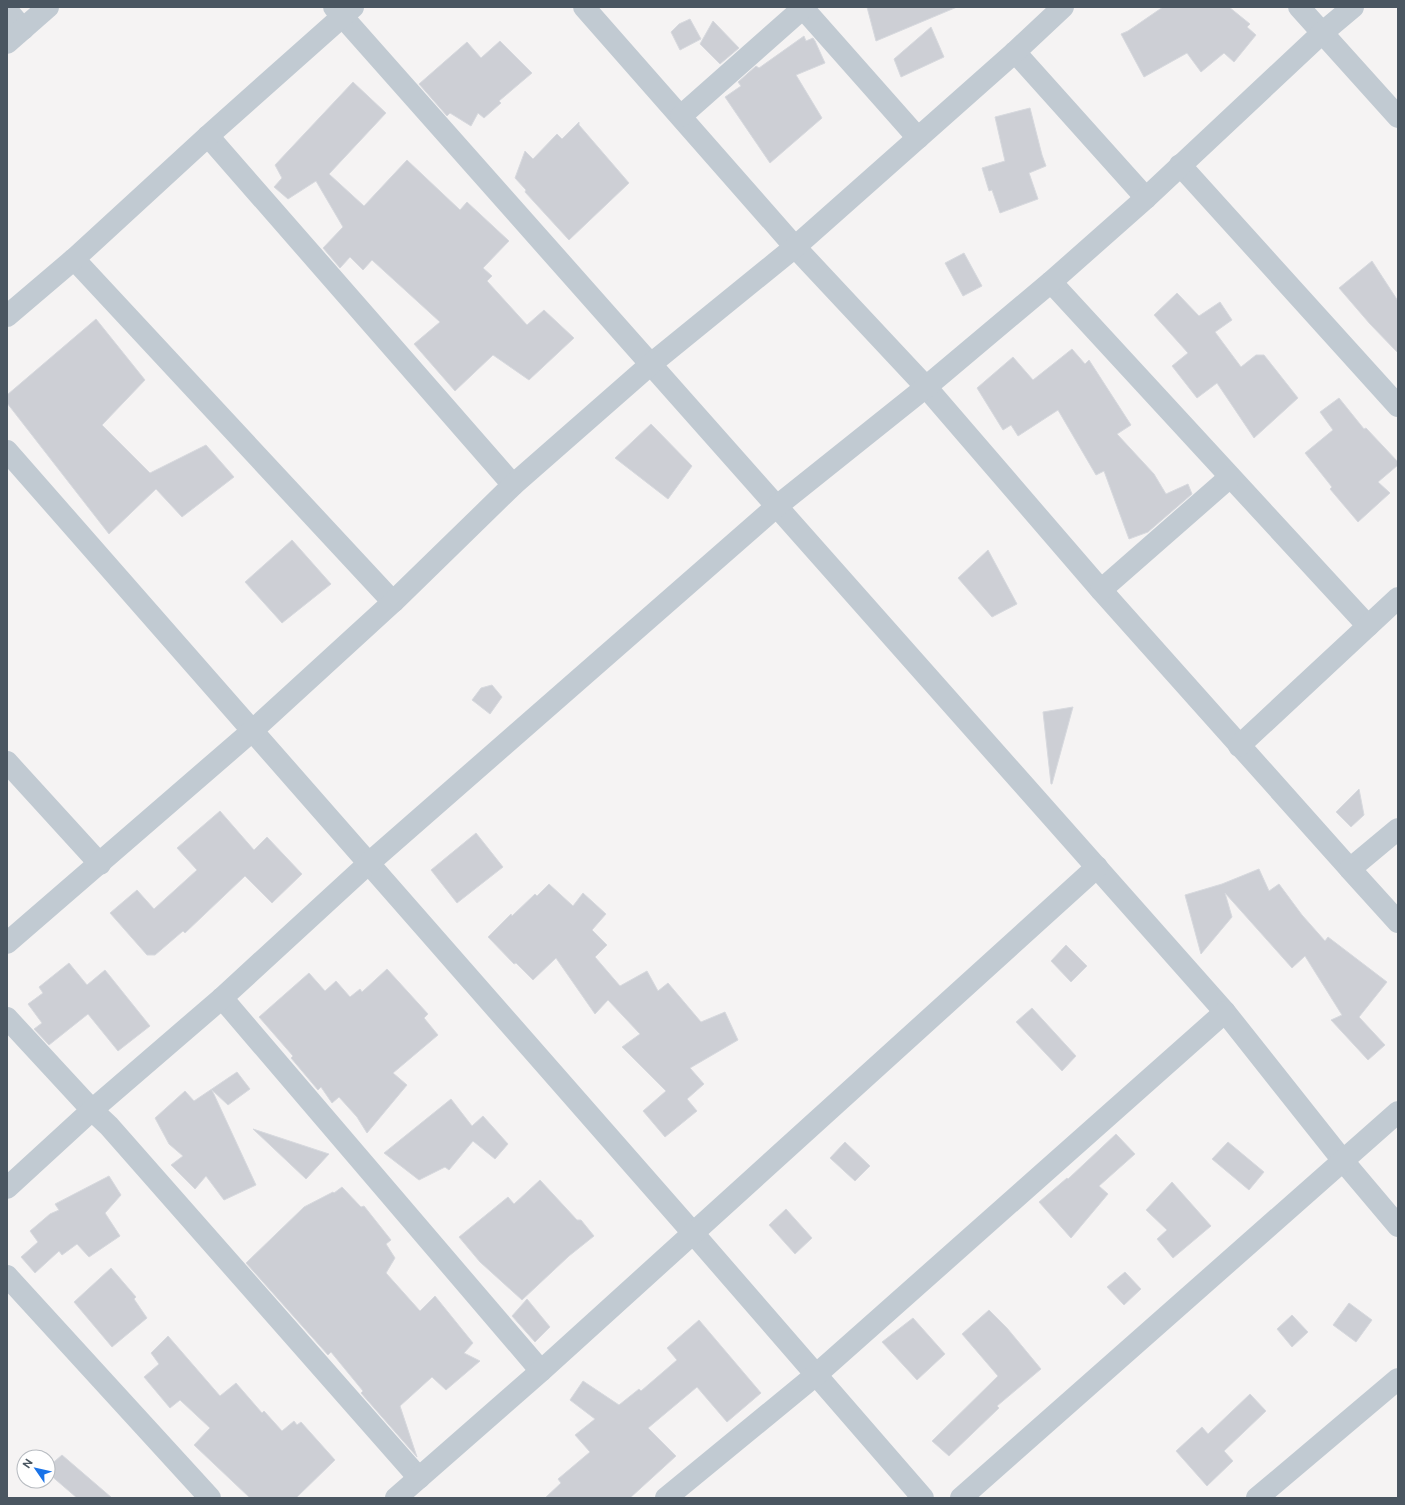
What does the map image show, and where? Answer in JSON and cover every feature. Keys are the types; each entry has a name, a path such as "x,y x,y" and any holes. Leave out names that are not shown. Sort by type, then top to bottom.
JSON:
{"street":[{"path":"7,43 48,7"},
{"path":"584,7 795,247 926,386 1101,590 1398,922"},
{"path":"1299,7 1398,117"},
{"path":"7,1188 92,1110 222,998 369,863 777,506 926,386 1051,282 1146,198 1322,33 1353,7"},
{"path":"681,116 802,8 918,138"},
{"path":"7,10 23,29"},
{"path":"7,316 74,259 343,10 651,364 1225,1012 1344,1162 1398,1226"},
{"path":"7,943 252,731 393,602 514,485 651,364 795,247 1015,52 1053,10"},
{"path":"1015,52 1146,198"},
{"path":"208,136 514,485"},
{"path":"1180,165 1398,406"},
{"path":"74,259 393,602"},
{"path":"1051,282 1368,626"},
{"path":"7,451 817,1374 923,1498"},
{"path":"1101,590 1230,477"},
{"path":"1239,746 1398,598"},
{"path":"7,762 100,864"},
{"path":"1350,869 1398,829"},
{"path":"396,1498 541,1371 1097,867"},
{"path":"222,998 541,1371"},
{"path":"666,1498 817,1374 1225,1012"},
{"path":"7,1018 92,1110 109,1126 419,1478"},
{"path":"961,1498 1344,1162 1398,1112"},
{"path":"7,1276 210,1498"},
{"path":"1256,1498 1398,1379"}],"building":[{"path":"867,7 957,7 876,41"},
{"path":"1163,7 1229,7 1250,24 1247,27 1256,35 1234,62 1224,53 1201,72 1187,53 1144,77 1121,34 1128,31"},
{"path":"690,19 701,39 680,50 671,32 679,24"},
{"path":"713,21 739,48 720,64 700,44"},
{"path":"931,27 944,57 901,77 894,59"},
{"path":"804,36 806,41 813,38 825,63 796,75 822,118 770,163 725,97 741,86 738,82 756,66 759,68"},
{"path":"500,41 532,73 499,101 501,103 484,118 478,113 471,126 450,113 447,116 419,84 467,42 481,58"},
{"path":"353,82 386,113 329,174 364,206 407,160 460,210 467,202 509,241 483,268 492,276 487,281 527,325 544,310 574,338 529,380 493,355 455,391 414,344 440,322 372,260 363,270 350,257 340,268 323,248 343,227 316,181 288,199 274,187 282,178 275,165"},
{"path":"1030,108 1046,166 1029,173 1038,199 1000,213 992,190 989,191 982,168 1005,161 995,117"},
{"path":"579,122 579,125 629,183 569,240 525,192 526,190 515,178 525,151 533,159 557,134 562,139"},
{"path":"964,253 982,286 963,296 945,263"},
{"path":"1372,261 1398,301 1398,353 1370,324 1339,288"},
{"path":"1177,293 1199,316 1220,302 1232,320 1215,332 1241,367 1256,355 1264,355 1298,398 1254,438 1217,383 1197,398 1172,366 1188,353 1154,315"},
{"path":"96,319 145,380 102,425 150,473 206,445 234,477 182,517 156,489 109,534 7,403 7,395"},
{"path":"1072,349 1085,364 1089,360 1131,425 1117,434 1154,474 1166,494 1188,484 1192,494 1148,532 1129,539 1104,471 1096,475 1058,410 1018,436 1011,425 1003,430 977,388 1013,357 1033,380"},
{"path":"1339,398 1364,429 1366,428 1398,462 1398,465 1378,482 1390,493 1358,522 1330,489 1332,487 1305,453 1333,430 1320,412"},
{"path":"651,424 692,466 668,499 615,458"},
{"path":"292,540 331,584 282,623 245,582"},
{"path":"988,550 1017,604 992,617 958,578"},
{"path":"492,685 502,697 490,714 472,700 481,688"},
{"path":"1073,707 1052,784 1051,784 1043,712"},
{"path":"1359,789 1364,815 1351,827 1336,812"},
{"path":"220,811 254,850 267,837 302,874 272,903 245,876 185,933 183,931 155,955 147,955 110,913 137,890 154,909 197,870 177,848"},
{"path":"476,833 503,867 457,903 431,870"},
{"path":"1259,869 1269,891 1279,884 1302,915 1325,941 1328,937 1387,982 1359,1017 1385,1045 1368,1060 1331,1020 1342,1015 1305,956 1292,968 1225,893 1232,917 1201,954 1185,895 1222,884"},
{"path":"549,884 573,906 583,893 606,914 592,930 607,945 595,957 620,986 647,971 658,991 668,983 701,1022 725,1012 738,1040 690,1068 704,1084 687,1099 697,1111 665,1137 643,1111 666,1091 622,1047 640,1034 608,1000 595,1014 556,958 533,980 516,963 514,964 488,937 511,914 512,916 535,894 537,896"},
{"path":"1066,945 1087,966 1071,982 1051,961"},
{"path":"69,963 87,985 105,970 150,1026 118,1051 88,1014 49,1045 34,1029 42,1023 28,1004 43,993 39,987"},
{"path":"387,969 428,1014 424,1018 438,1035 393,1073 407,1085 367,1133 357,1117 339,1097 332,1103 321,1087 318,1090 291,1058 293,1056 259,1017 309,973 325,991 336,981 350,997 360,989 362,992"},
{"path":"1032,1008 1076,1056 1062,1071 1016,1022"},
{"path":"237,1072 250,1089 228,1105 212,1090 256,1185 224,1200 206,1176 195,1189 171,1165 183,1156 169,1144 155,1118 185,1091 194,1101"},
{"path":"451,1099 472,1126 483,1116 508,1144 495,1159 473,1141 449,1170 445,1167 419,1180 384,1153"},
{"path":"253,1129 329,1154 306,1179"},
{"path":"1116,1134 1135,1154 1099,1186 1108,1194 1071,1238 1039,1202 1067,1178 1068,1179"},
{"path":"845,1142 870,1166 855,1181 830,1158"},
{"path":"1228,1142 1264,1172 1249,1190 1212,1159"},
{"path":"109,1176 121,1195 105,1213 120,1236 89,1257 77,1244 62,1255 59,1251 35,1273 21,1257 38,1242 30,1231 50,1214 59,1210 55,1204"},
{"path":"540,1180 577,1220 581,1220 594,1236 569,1256 522,1300 480,1262 459,1237 508,1197 514,1204"},
{"path":"1172,1182 1211,1226 1173,1258 1157,1239 1167,1230 1146,1210"},
{"path":"342,1187 361,1207 364,1206 391,1240 386,1244 395,1258 386,1273 420,1311 435,1296 473,1343 464,1353 480,1361 446,1390 432,1377 400,1406 417,1457 361,1393 363,1391 331,1352 328,1355 246,1263 304,1207 333,1192 334,1193"},
{"path":"786,1209 812,1238 795,1254 769,1225"},
{"path":"111,1268 136,1297 134,1299 147,1318 112,1347 74,1302"},
{"path":"1125,1272 1141,1289 1124,1305 1107,1287"},
{"path":"527,1299 550,1327 535,1342 512,1316"},
{"path":"1349,1303 1372,1320 1356,1342 1333,1325"},
{"path":"989,1310 1007,1328 1041,1369 997,1406 999,1408 949,1456 932,1441 998,1376 962,1334"},
{"path":"1292,1315 1308,1332 1292,1347 1277,1329"},
{"path":"913,1318 945,1354 917,1380 882,1342"},
{"path":"699,1320 761,1393 727,1422 697,1387 648,1428 676,1456 630,1498 545,1498 561,1483 558,1479 590,1452 575,1435 595,1419 570,1400 583,1381 619,1405 639,1389 641,1391 677,1360 667,1348"},
{"path":"168,1336 220,1396 236,1383 262,1413 264,1411 282,1431 294,1421 297,1425 301,1422 335,1460 296,1498 250,1498 194,1445 210,1428 180,1400 170,1408 144,1377 159,1364 151,1353"},
{"path":"1250,1394 1266,1411 1224,1451 1233,1461 1207,1486 1176,1451 1202,1427 1208,1434"},
{"path":"62,1455 112,1498 77,1498 56,1480 56,1460"}]}
